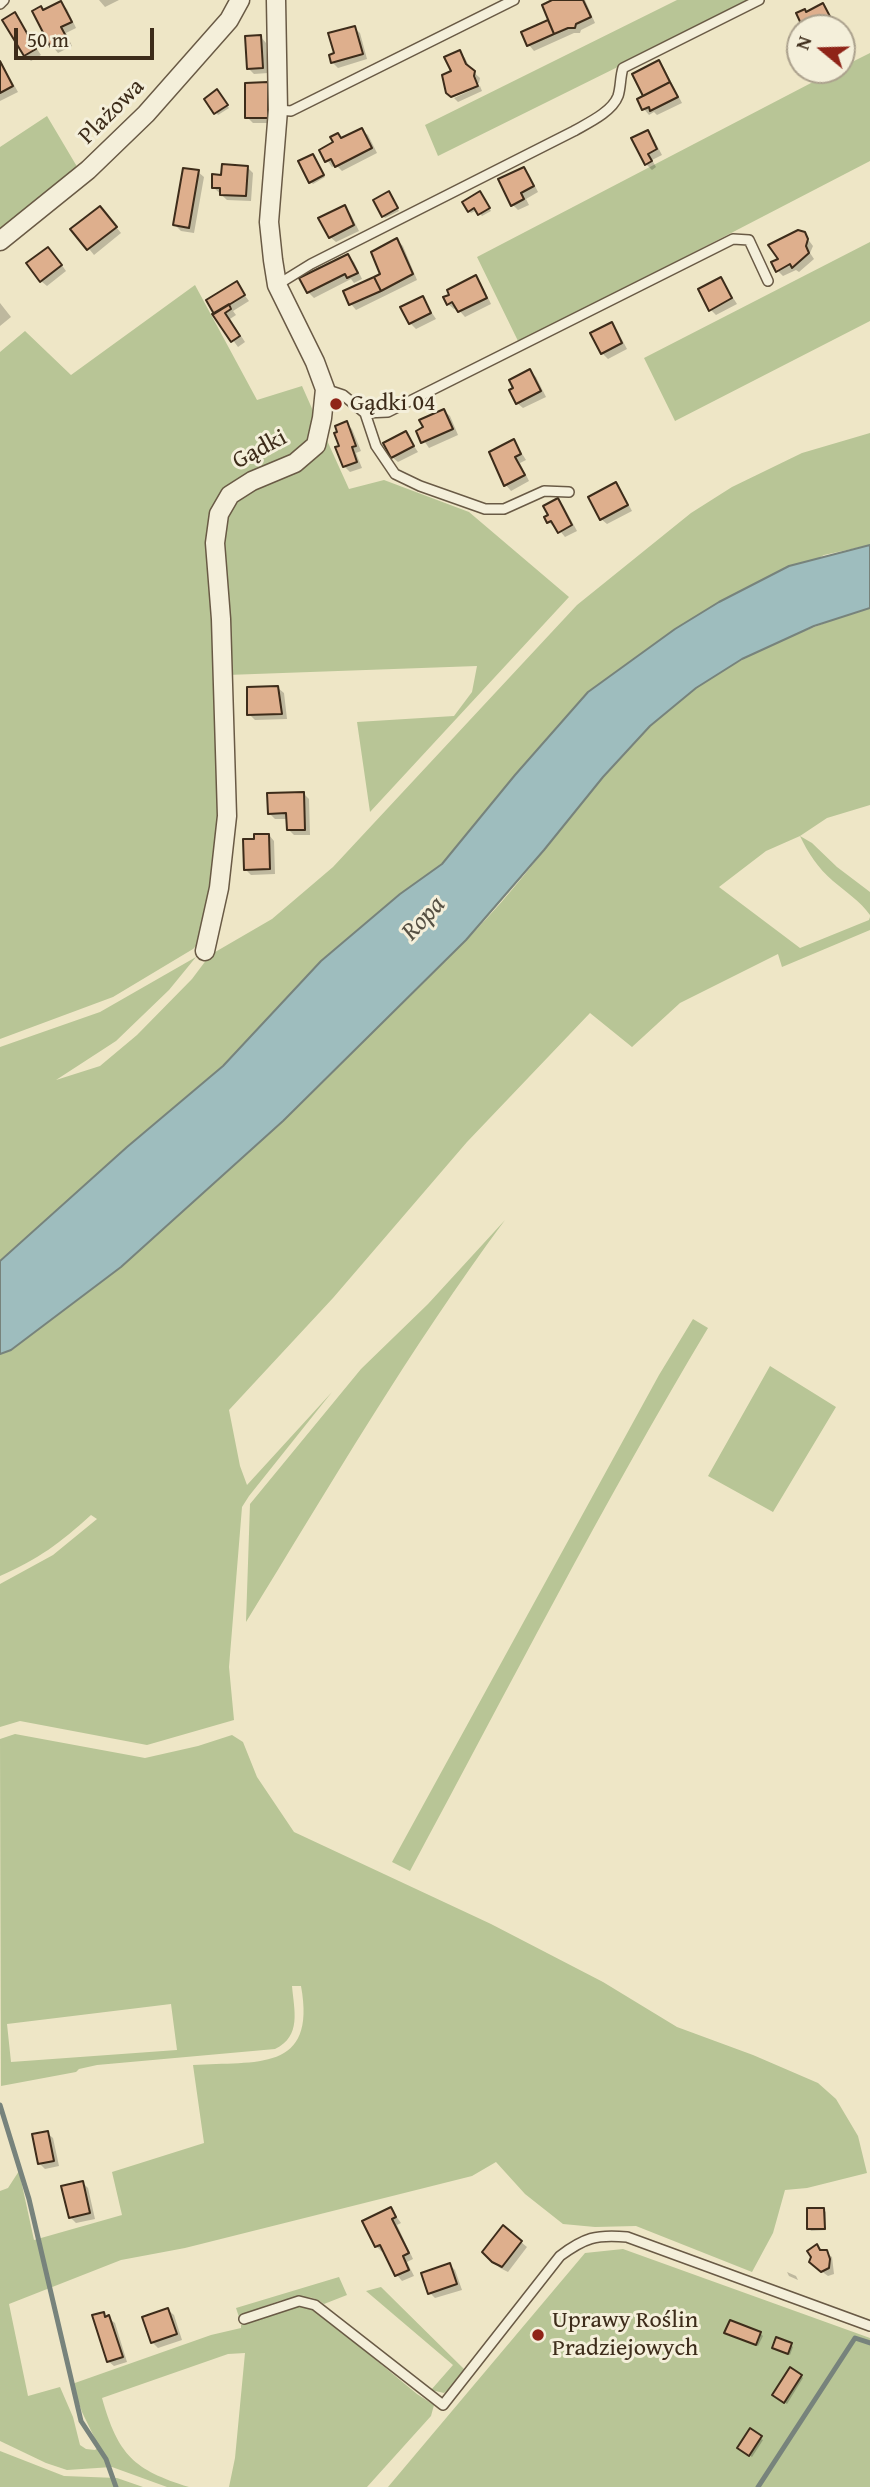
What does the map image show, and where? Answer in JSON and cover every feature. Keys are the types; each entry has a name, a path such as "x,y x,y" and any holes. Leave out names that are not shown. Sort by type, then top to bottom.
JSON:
{"street":[{"name":"Plażowa","path":"0,241 88,170 137,123 229,20 240,0"},
{"name":"Gądki","path":"205,951 219,888 227,816 221,619 215,543 219,514 230,495 252,481 295,463 316,445 325,389 315,362 277,285 270,222 278,110 276,0"}],"lane":[{"path":"0,4 4,0"},
{"path":"278,110 291,111 514,0"},
{"path":"277,285 310,264 574,131 604,112 618,97 623,68 758,0"},
{"path":"365,413 388,412 733,239 749,240 768,281"},
{"path":"325,389 343,395 365,413 376,446 396,474 420,486 485,509 504,509 544,491 569,492"},
{"path":"244,2319 299,2301 315,2305 443,2405 559,2256 579,2242 597,2236 611,2236 626,2237 870,2326"}],"green space":[{"path":"677,0 753,0 438,156 425,125"},
{"path":"870,53 870,161 519,343 477,257 809,84 856,84 856,60"},
{"path":"47,116 79,170 0,232 0,147"},
{"path":"870,242 870,321 675,421 644,358"},
{"path":"195,285 257,400 302,386 318,422 306,450 254,475 207,540 221,817 212,896 199,943 193,949 113,997 0,1039 0,352 25,331 71,375"},
{"path":"870,433 870,545 824,555 623,668 588,692 442,864 400,894 321,961 223,1066 127,1147 0,1261 0,1047 100,1012 196,957 169,990 116,1041 56,1080 100,1066 137,1035 192,979 210,955 272,919 333,867 577,605 691,513 732,487 802,453"},
{"path":"325,436 349,489 384,480 469,512 569,597 370,812 357,722 454,716 472,692 477,666 227,675 221,553 230,509 246,491 284,477 302,467"},
{"path":"870,608 870,805 827,818 800,836 766,851 719,887 800,948 869,920 870,917 870,930 782,967 778,954 680,1003 632,1047 590,1013 467,1142 333,1298 229,1410 240,1466 247,1485 332,1392 242,1507 229,1667 234,1720 147,1745 20,1721 0,1727 0,1584 53,1555 97,1519 91,1515 48,1550 0,1576 0,1354 11,1350 447,958 513,889 625,752 673,706 698,687 752,654 810,629"},
{"path":"800,836 870,892 870,915 823,871"},
{"path":"505,1220 403,1368 246,1622 250,1504 361,1369 428,1304"},
{"path":"693,1319 708,1328 593,1530 410,1871 392,1862 659,1375"},
{"path":"770,1366 836,1407 773,1512 708,1476"},
{"path":"15,1734 145,1758 232,1735 243,1742 257,1777 294,1832 491,1924 603,1982 677,2027 818,2083 836,2099 858,2136 867,2173 807,2188 785,2190 773,2233 752,2272 636,2226 595,2227 563,2224 525,2194 496,2162 472,2176 185,2248 121,2260 9,2304 28,2396 60,2387 73,2417 80,2445 95,2450 99,2447 72,2384 211,2335 241,2328 241,2325 276,2310 303,2305 312,2307 434,2405 431,2416 367,2487 229,2487 235,2458 245,2353 228,2354 102,2398 115,2434 131,2458 154,2474 189,2487 167,2487 112,2467 67,2470 0,2441 0,2191 8,2188 19,2171 34,2240 122,2215 112,2172 204,2143 193,2065 239,2063 277,2057 290,2048 300,2034 304,2014 301,1986 292,1986 295,2013 293,2030 284,2044 275,2049 97,2065 76,2072 1,2086 0,1739","holes":["171,2004 177,2050 11,2062 7,2024"]},
{"path":"623,2249 870,2338 870,2487 388,2487 585,2253"},
{"path":"339,2277 347,2295 324,2304 305,2297 282,2300 239,2317 236,2308"},
{"path":"381,2287 465,2370 444,2393 431,2390 453,2365 366,2291"},
{"path":"0,2451 64,2476 117,2478 143,2487 0,2487"}],"water":[{"name":"Ropa","path":"870,545 870,608 814,626 742,659 696,688 650,726 603,777 466,940 283,1121 121,1267 11,1350 0,1354 0,1261 127,1147 223,1066 321,961 400,894 442,864 588,692 675,629 719,602 789,566"}],"building":[{"path":"552,0 583,0 591,17 576,24 575,28 554,34 542,5"},
{"path":"61,1 72,22 61,27 68,40 51,48 32,11 41,6 43,10"},
{"path":"823,3 829,14 796,13 805,9 806,12"},
{"path":"15,12 36,49 24,56 2,20"},
{"path":"548,20 554,34 527,46 521,32"},
{"path":"355,26 363,54 331,63 329,55 334,53 328,33"},
{"path":"261,35 263,68 247,69 245,36"},
{"path":"460,50 466,64 475,71 478,86 451,97 446,93 442,75 451,71 444,57"},
{"path":"659,60 670,82 643,96 632,74"},
{"path":"0,61 13,86 0,93"},
{"path":"268,82 268,118 245,118 245,83"},
{"path":"670,82 678,97 650,111 649,107 642,110 637,99"},
{"path":"217,89 228,105 214,114 204,99"},
{"path":"362,128 372,148 335,167 331,159 325,162 319,150 333,142 330,137 338,133 341,138"},
{"path":"648,130 657,149 648,154 652,161 645,165 631,138"},
{"path":"313,154 324,175 309,183 298,161"},
{"path":"222,164 248,166 246,196 220,195 220,188 212,188 212,174 221,175"},
{"path":"524,167 534,186 521,193 524,199 511,206 498,179"},
{"path":"183,168 199,170 189,228 173,225"},
{"path":"389,191 398,208 382,217 373,200"},
{"path":"480,191 490,208 478,215 474,208 468,212 462,202"},
{"path":"345,205 354,225 329,238 318,218"},
{"path":"100,206 117,227 87,250 70,229"},
{"path":"798,230 805,232 809,253 792,268 790,264 776,272 771,262 778,259 768,245"},
{"path":"397,238 413,274 381,291 374,277 380,274 371,252"},
{"path":"48,247 62,265 40,282 26,263"},
{"path":"348,254 358,273 347,278 345,274 307,293 299,278"},
{"path":"476,275 487,298 458,312 452,302 447,305 443,297 449,295 447,290"},
{"path":"374,277 381,291 349,305 343,291"},
{"path":"721,277 732,298 709,311 698,289"},
{"path":"237,281 245,295 214,314 206,300"},
{"path":"423,296 431,313 409,324 400,307"},
{"path":"229,304 231,309 225,313 240,336 231,342 212,314"},
{"path":"612,322 622,343 601,354 590,333"},
{"path":"530,369 541,391 516,404 509,390 513,388 509,380"},
{"path":"444,409 453,429 421,443 416,431 423,427 419,420"},
{"path":"347,421 356,446 352,447 357,462 343,467 335,447 339,446 334,433 337,432 335,426"},
{"path":"406,431 414,446 391,458 383,443"},
{"path":"514,439 521,454 515,457 525,475 504,486 489,452"},
{"path":"616,482 628,505 600,520 588,497"},
{"path":"558,498 572,525 558,533 551,521 547,523 544,517 548,515 543,506"},
{"path":"278,686 282,714 247,715 247,687"},
{"path":"304,792 305,830 287,830 286,813 268,814 267,793"},
{"path":"254,834 269,834 270,869 244,870 243,839 254,839"},
{"path":"48,2131 54,2161 38,2164 32,2134"},
{"path":"83,2181 90,2213 69,2218 61,2186"},
{"path":"391,2207 396,2217 392,2219 409,2253 403,2256 409,2270 395,2276 380,2245 375,2247 362,2221"},
{"path":"807,2208 824,2208 825,2229 807,2229"},
{"path":"503,2225 522,2241 502,2267 482,2252"},
{"path":"817,2244 820,2250 827,2250 830,2259 829,2268 821,2272 809,2262 811,2257 807,2251"},
{"path":"450,2263 457,2284 428,2294 421,2273"},
{"path":"168,2308 177,2334 151,2343 142,2317"},
{"path":"104,2312 105,2317 109,2315 123,2357 107,2362 92,2315"},
{"path":"730,2320 761,2332 756,2345 724,2333"},
{"path":"776,2337 792,2343 788,2354 772,2348"},
{"path":"790,2367 802,2375 784,2403 772,2395"},
{"path":"750,2428 762,2436 749,2456 737,2448"}],"waterway":[{"path":"0,2105 29,2199 81,2421 106,2459 116,2487"},
{"path":"758,2487 855,2338 870,2343"}],"place":[{"name":"Gądki 04","path":"336,404"},
{"name":"Uprawy Roślin Pradziejowych","path":"538,2335"}]}
